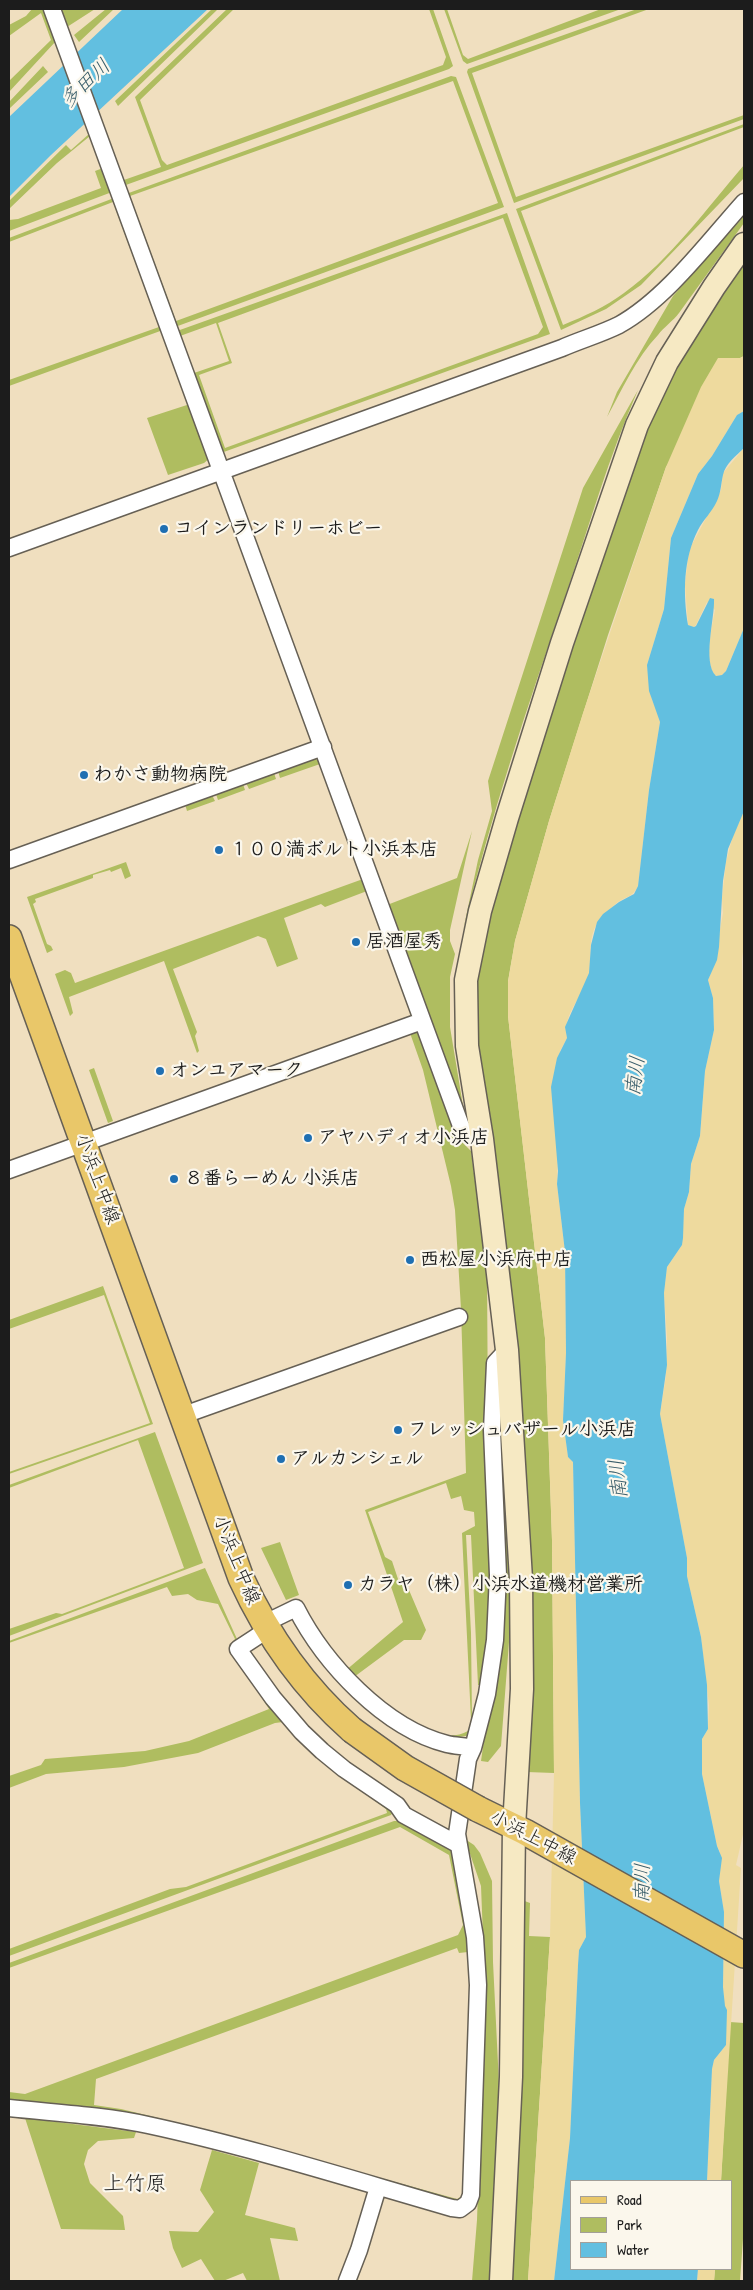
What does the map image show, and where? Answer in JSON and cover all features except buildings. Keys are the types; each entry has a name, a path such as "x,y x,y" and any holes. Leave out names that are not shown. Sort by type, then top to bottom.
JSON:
{"main road":[{"name":"小浜上中線","path":"9,938 241,1578 265,1627 309,1689 352,1730 405,1768 744,1955"}],"street":[{"path":"52,9 461,1126 467,1134 482,1139"},
{"path":"9,548 562,348 618,325 645,307 669,285 744,202"},
{"path":"501,2281 511,2077 523,1647 521,1579 507,1350 482,1139 468,1046 466,980 473,937 493,865 562,643 637,425 667,362 714,287 744,244"},
{"path":"9,860 323,747"},
{"path":"9,1170 422,1021"},
{"path":"181,1416 459,1317"},
{"path":"9,2108 99,2116 147,2125 205,2138 460,2209 468,2203 471,2195 478,1986 475,1937 457,1834 468,1758 474,1748 487,1694 495,1640 498,1575 492,1430 495,1362 507,1350"},
{"path":"459,1845 404,1815 397,1805 344,1769 302,1732 273,1698 238,1649 265,1627 296,1608 305,1626 331,1662 364,1695 398,1722 446,1744 474,1748"},
{"path":"347,2281 359,2250 378,2187"}],"green space":[{"path":"32,9 44,9 56,41 9,92 9,81 51,40 41,13 9,36 9,25 26,16"},
{"path":"60,9 95,9 67,27"},
{"path":"106,9 114,9 79,42 74,35"},
{"path":"212,9 218,9 118,106 115,101"},
{"path":"227,9 234,9 140,100 162,160 167,165 443,65 446,57 429,9 433,9 453,66 123,186 121,181 161,167 135,97"},
{"path":"444,9 447,9 463,55 468,59 601,9 621,9 467,64 463,61"},
{"path":"637,9 649,9 472,73 516,197 744,115 744,119 514,203 467,72 468,69"},
{"path":"43,66 48,72 9,109 9,102"},
{"path":"451,76 456,77 504,207 175,327 126,194","holes":["453,81 498,203 176,321 130,196"]},
{"path":"744,124 744,127 521,211 563,325 610,303 641,280 687,233 744,165 744,178 641,285 606,309 561,330 516,209"},
{"path":"89,134 90,136 57,163 9,209 9,201 66,145 71,150"},
{"path":"103,168 112,192 9,231 9,220 18,219 101,188 95,171"},
{"path":"114,198 163,330 9,386 9,380 159,327 113,202 9,242 9,238"},
{"path":"507,213 550,334 221,453 177,331","holes":["503,218 543,327 538,334 225,448 199,375 232,363 218,323","216,323 229,361 194,373 180,336"]},
{"path":"744,216 744,223 679,313 660,332 643,354 607,417 617,392 673,296"},
{"path":"744,259 744,356 740,358 666,467 608,635 549,821 515,941 508,981 508,1016 545,1338 552,1540 554,1773 527,1772 476,1044 475,980 500,867 622,496 662,390"},
{"path":"638,390 609,466 524,719 497,804 463,931 478,860 492,811 488,781 583,488"},
{"path":"190,404 210,458 204,463 168,475 147,418"},
{"path":"314,758 320,764 280,778 278,771"},
{"path":"274,773 276,779 249,789 246,783"},
{"path":"243,784 245,790 218,800 216,794"},
{"path":"212,795 215,801 187,811 185,804"},
{"path":"472,831 450,930 450,941 455,954 450,977 450,1027 465,1118 387,905 457,878"},
{"path":"126,862 131,876 125,879 121,868 111,872 110,870 35,899 36,902 33,904 47,944 53,950 47,953 27,897"},
{"path":"363,879 367,891 325,907 321,904 284,918 298,959 277,967 266,939 258,936 173,969 197,1032 195,1036 199,1051 197,1053 164,961 69,997 73,1013 70,1016 55,974 65,970 71,973 75,983"},
{"path":"410,1033 420,1033 459,1139 471,1151 487,1272 488,1429 493,1574 490,1639 483,1685 478,1685 471,1535 466,1535 471,1633 472,1721 471,1735 448,1739 424,1729 439,1734 454,1735 468,1731 471,1720 462,1533 475,1526 474,1512 464,1510 461,1496 451,1499 446,1483 368,1512 385,1557 392,1561 400,1585 406,1583 426,1630 421,1640 404,1640 354,1677 391,1709 422,1728 400,1719 345,1671 403,1622 365,1510 466,1473 461,1309 455,1210 423,1070"},
{"path":"94,1068 113,1121 108,1123 89,1070"},
{"path":"103,1286 153,1424 9,1474 9,1472 150,1423 104,1295 9,1329 9,1320"},
{"path":"499,1407 510,1577 509,1642 501,1746 488,1762 481,1761 486,1726"},
{"path":"155,1432 203,1563 9,1636 9,1629 56,1613 62,1614 184,1568 138,1440 9,1488 9,1485"},
{"path":"280,1542 299,1595 286,1600 261,1548"},
{"path":"205,1568 237,1639 231,1646 252,1679 394,1810 391,1815 9,1956 9,1949 170,1889 186,1887 387,1813 386,1809 340,1775 283,1722 275,1723 198,1753 124,1767 46,1774 9,1788 9,1776 41,1765 45,1759 145,1751 189,1741 269,1709 229,1646 235,1639 218,1604 197,1600 188,1594 172,1596 167,1587 9,1643 9,1641"},
{"path":"394,1821 402,1821 453,1851 470,1938 473,1985 466,2197 461,2203 361,2176 9,2103 9,2092 25,2094 458,1935 463,1925 449,1855 400,1827 9,1968 9,1963","holes":["457,1948 459,1953 468,1952 470,1986 462,2196 457,2199 192,2126 121,2109 94,2105 96,2079"]},
{"path":"465,1839 474,1845 480,1853 492,1881 493,1962 499,2084 489,2281 472,2281 477,2220 485,1988 481,1886"},
{"path":"522,1900 530,1903 529,1936 550,1937 528,2281 508,2281"},
{"path":"730,2022 744,2023 744,2225 740,2281 714,2281 715,2270 733,2270 733,2180 721,2180"},
{"path":"25,2118 136,2132 134,2138 98,2141 88,2150 84,2164 90,2183 123,2216 125,2230 61,2229"},
{"path":"212,2150 259,2163 245,2215 295,2228 298,2241 270,2238 280,2281 247,2281 243,2273 223,2281 215,2281 201,2259 182,2268 173,2248 169,2231 198,2232 214,2212 200,2190"}],"sand":[{"path":"744,356 744,411 737,415 712,456 698,474 671,538 664,609 647,665 652,700 660,722 649,790 638,886 632,894 618,902 595,927 591,940 589,974 583,990 570,1013 566,1029 567,1038 560,1051 557,1184 565,1252 566,1353 563,1420 568,1457 573,1462 580,1803 586,1937 579,1950 570,2138 554,2281 528,2281 550,1937 554,1773 552,1540 545,1338 508,1016 508,982 515,941 549,821 583,713 666,467 701,387 718,358 740,358"},
{"path":"744,448 744,628 726,671 722,675 716,676 712,670 709,654 715,610 707,602 696,625 694,627 688,625 685,584 689,550 721,490 723,473"},
{"path":"744,811 744,942 742,961 744,1025 744,1830 736,1865 741,1868 721,2180 707,2180 712,2069 714,2060 726,2045 723,1987 724,1912 719,1881 720,1852 717,1846 702,1774 702,1739 708,1729 709,1705 701,1637 687,1576 687,1558 660,1414 666,1376 667,1337 664,1293 667,1267 682,1245 684,1209 689,1192 691,1164 700,1136 705,1071 714,1030 713,998 708,980 713,968 723,913 722,898 726,862 733,835"},
{"path":"698,2270 715,2270 714,2281 697,2281"}],"water":[{"name":"多田川","path":"123,9 208,9 51,155 9,197 9,117"},
{"name":"南川","path":"744,411 744,448 726,467 717,501 700,526 693,541 687,565 685,589 688,625 696,626 710,598 714,599 709,650 712,669 716,676 722,675 726,671 744,628 744,811 728,849 723,881 719,947 717,960 708,980 713,998 714,1030 705,1071 700,1136 691,1164 689,1192 684,1209 682,1245 667,1267 664,1293 667,1365 660,1414 687,1558 687,1576 701,1637 707,1685 708,1729 702,1739 702,1774 717,1846 722,1858 719,1881 724,1912 723,1987 727,2010 726,2045 714,2060 712,2069 707,2180 570,2180 570,2270 698,2270 697,2281 554,2281 570,2138 579,1950 586,1937 580,1803 573,1462 568,1457 563,1420 566,1353 565,1252 557,1184 558,1171 551,1087 557,1058 567,1038 565,1027 589,973 591,945 597,922 603,914 634,894 638,886 649,790 660,722 649,691 647,665 664,609 671,538 698,474 712,456 737,415"}],"place":[{"name":"コインランドリーホビー","path":"164,529"},
{"name":"わかさ動物病院","path":"84,775"},
{"name":"１００満ボルト小浜本店","path":"219,850"},
{"name":"居酒屋秀","path":"356,942"},
{"name":"オンユアマーク","path":"160,1071"},
{"name":"アヤハディオ小浜店","path":"308,1138"},
{"name":"８番らーめん 小浜店","path":"174,1179"},
{"name":"西松屋小浜府中店","path":"410,1260"},
{"name":"フレッシュバザール小浜店","path":"398,1430"},
{"name":"アルカンシェル","path":"281,1459"},
{"name":"カラヤ（株）小浜水道機材営業所","path":"348,1585"}],"district":[{"name":"上竹原","path":"135,2184"}]}
